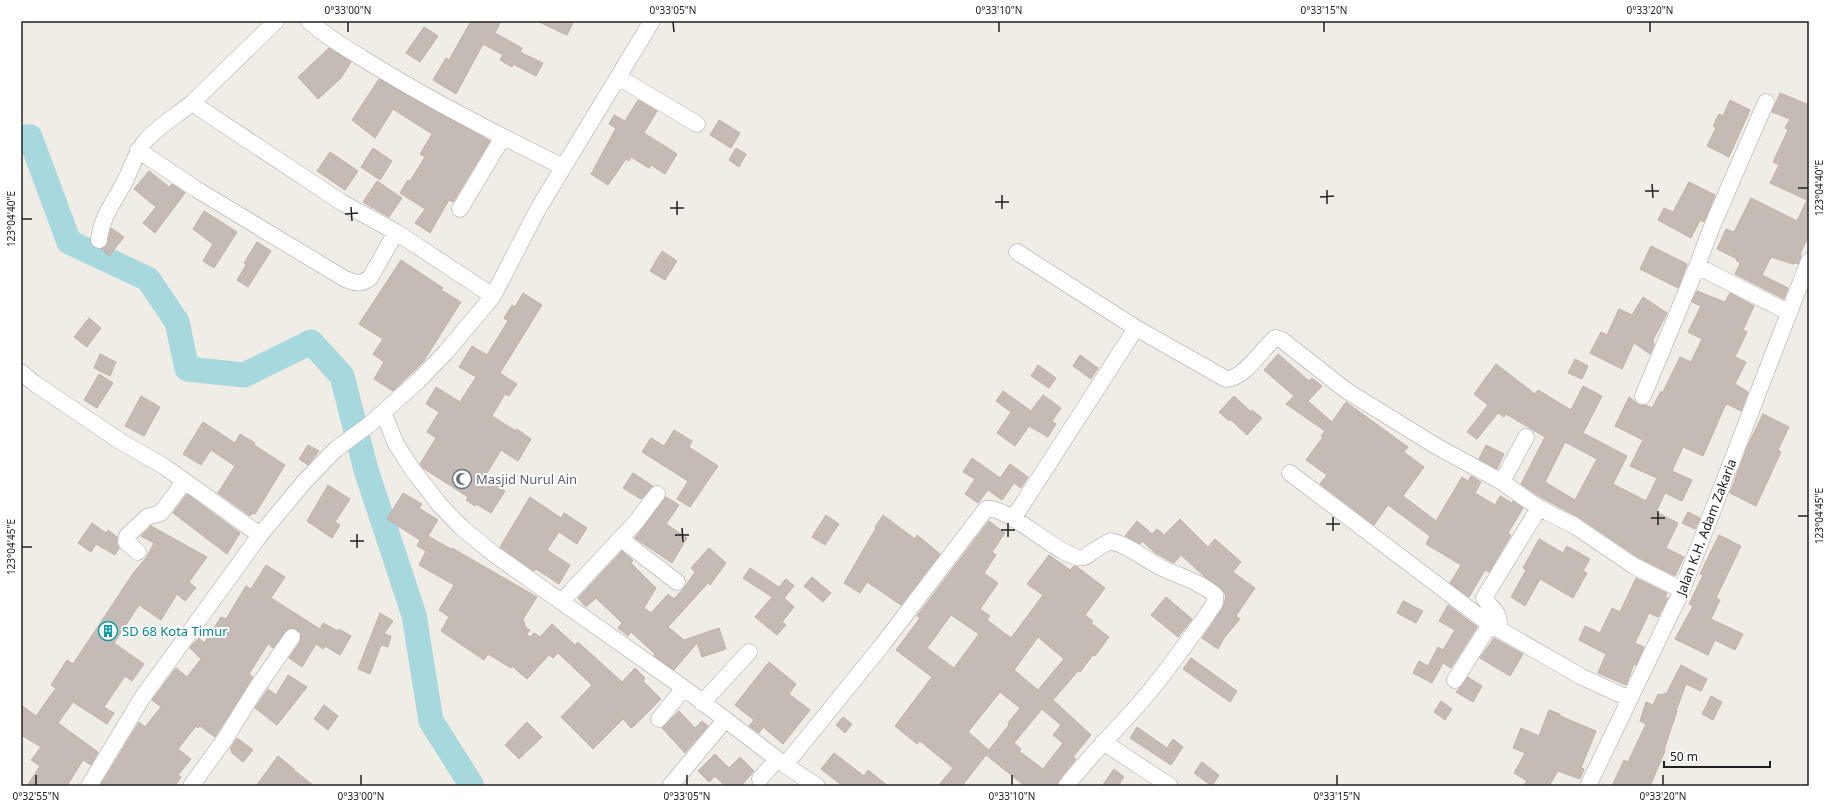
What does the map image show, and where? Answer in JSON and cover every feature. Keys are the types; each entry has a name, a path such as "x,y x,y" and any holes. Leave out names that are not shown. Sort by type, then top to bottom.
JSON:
{"street":[{"path":"99,240 100,232 108,208 124,182 138,150 158,130 192,104 276,21"},
{"path":"309,21 324,33 401,82 454,112 563,167"},
{"path":"89,786 142,698 260,535 305,481 336,449 370,424 418,381 493,296 538,209 652,21"},
{"path":"618,77 697,124"},
{"path":"1644,396 1713,224 1766,102"},
{"path":"192,104 341,202 396,232 493,296"},
{"path":"460,209 503,137"},
{"path":"138,150 196,189 345,279 356,283 364,282 370,278 396,232"},
{"path":"1017,252 1136,328 1226,379 1235,378 1243,372 1275,338 1282,340 1347,391 1436,446 1502,482 1539,508 1575,526 1634,566 1682,590"},
{"name":"Jalan K.H. Adam Zakaria","path":"1588,786 1682,590 1788,312 1809,262"},
{"path":"1697,266 1788,312"},
{"path":"1013,519 1136,328"},
{"path":"21,372 120,441 166,467 184,482 260,535"},
{"path":"383,412 396,444 412,469 439,504 460,527 495,554 684,688 781,762 817,786"},
{"path":"1502,482 1526,437"},
{"path":"1290,473 1496,627 1531,649 1582,677 1630,699"},
{"path":"138,552 126,542 127,536 147,517 161,513 184,482"},
{"path":"562,601 621,539 657,494"},
{"path":"760,779 781,762 883,644 986,509 991,508 1013,519 1056,547 1078,558 1085,557 1111,541 1126,546 1159,566 1196,583 1215,596 1215,602 1163,675 1066,786"},
{"path":"1455,680 1482,637 1496,627 1499,616 1496,610 1484,598 1539,508"},
{"path":"621,539 676,582"},
{"path":"192,786 225,739 254,692 292,637"},
{"path":"702,703 749,652"},
{"path":"659,719 684,688"},
{"path":"670,786 725,720"},
{"path":"1103,742 1170,786"}],"building":[{"path":"471,21 501,21 495,33 522,48 520,52 543,63 536,76 513,64 512,67 500,60 503,55 483,44 456,94 433,80 446,58 449,60"},
{"path":"537,21 574,21 567,35"},
{"path":"424,27 438,36 420,62 406,53"},
{"path":"329,48 351,62 341,78 318,99 298,77"},
{"path":"379,79 490,141 453,202 449,200 430,233 415,223 425,209 400,193 408,180 410,181 425,157 420,154 432,134 393,109 375,138 352,120"},
{"path":"1780,93 1809,105 1809,235 1800,254 1801,256 1798,264 1793,264 1771,257 1762,275 1788,288 1784,299 1735,274 1740,263 1736,260 1737,259 1717,249 1726,229 1734,232 1751,198 1797,221 1807,200 1770,183 1779,165 1773,162 1788,130 1785,128 1790,119 1772,112"},
{"path":"638,100 657,111 644,133 677,154 665,174 651,165 649,168 631,157 629,161 626,159 608,185 591,174 616,128 609,124 614,115 625,121"},
{"path":"1730,100 1750,110 1729,157 1707,146 1716,128 1713,126 1719,114 1723,116"},
{"path":"719,120 740,133 731,148 710,135"},
{"path":"373,148 392,161 380,180 361,167"},
{"path":"736,148 746,154 739,167 729,160"},
{"path":"330,152 358,171 345,190 317,171"},
{"path":"149,171 169,187 172,184 185,193 155,233 143,223 156,207 134,189"},
{"path":"377,181 402,198 389,217 363,202"},
{"path":"1689,182 1715,195 1704,222 1700,220 1691,238 1658,220 1664,208 1673,212"},
{"path":"204,211 237,232 214,268 203,261 213,244 193,229"},
{"path":"111,228 124,237 109,256 101,249 107,246"},
{"path":"257,242 271,251 248,287 237,280 246,265 244,263"},
{"path":"1651,246 1687,264 1678,288 1640,269"},
{"path":"662,251 677,261 665,280 650,271"},
{"path":"401,260 443,288 441,290 461,302 423,362 393,391 374,379 384,362 373,354 383,339 359,324"},
{"path":"1697,291 1725,302 1730,293 1754,306 1743,330 1747,332 1735,357 1746,362 1735,384 1748,392 1741,411 1727,404 1703,456 1683,447 1672,471 1692,480 1682,501 1665,493 1656,512 1678,523 1666,548 1684,557 1675,576 1639,558 1580,518 1542,498 1521,484 1545,437 1506,414 1504,417 1498,413 1477,439 1467,432 1488,405 1474,394 1496,364 1535,394 1538,390 1571,410 1583,386 1602,396 1583,433 1627,456 1613,484 1646,501 1657,478 1630,466 1643,440 1615,426 1629,397 1639,405 1646,405 1652,408 1661,391 1662,394 1680,357 1691,362 1702,339 1688,332 1701,306 1692,302","holes":["1565,442 1597,459 1575,500 1545,482"]},
{"path":"523,293 542,305 500,373 517,384 509,396 505,394 492,416 516,431 517,429 531,439 518,461 501,450 484,478 505,491 491,513 466,500 468,497 423,468 420,464 436,438 427,432 439,412 426,404 436,387 460,402 476,377 459,367 472,346 487,355 508,321 504,318 512,305 515,307"},
{"path":"1643,297 1667,313 1653,340 1654,345 1650,354 1634,343 1622,369 1590,353 1601,332 1607,335 1619,309 1632,315"},
{"path":"89,318 101,328 87,347 74,337"},
{"path":"100,354 116,362 110,376 94,368"},
{"path":"1278,354 1309,381 1312,378 1322,386 1308,401 1332,422 1346,402 1408,447 1404,452 1424,467 1403,496 1436,521 1462,477 1468,481 1471,476 1481,482 1475,493 1495,505 1500,496 1512,503 1513,501 1523,508 1508,533 1511,535 1489,572 1485,570 1469,597 1450,583 1461,565 1426,544 1430,536 1388,505 1374,525 1320,484 1327,475 1306,460 1323,437 1321,436 1325,431 1286,404 1294,396 1264,370"},
{"path":"1080,355 1098,368 1091,379 1073,366"},
{"path":"1575,359 1588,366 1582,379 1568,373"},
{"path":"1038,365 1056,378 1049,388 1031,376"},
{"path":"99,374 113,383 97,408 84,400"},
{"path":"1003,391 1031,411 1043,395 1061,408 1052,421 1056,424 1048,437 1029,426 1015,446 997,433 1011,412 996,401"},
{"path":"141,396 160,407 144,436 125,426"},
{"path":"1234,396 1251,412 1252,410 1262,418 1247,435 1230,419 1229,421 1219,412"},
{"path":"1763,414 1789,427 1778,450 1781,452 1756,506 1730,493 1748,445"},
{"path":"203,422 235,443 240,434 285,465 255,514 253,513 250,516 218,493 235,466 211,450 201,465 183,454"},
{"path":"674,430 692,441 689,447 718,466 690,507 677,499 688,481 642,452 651,438 664,446"},
{"path":"308,445 319,451 308,465 299,459"},
{"path":"1486,445 1504,454 1497,469 1479,459"},
{"path":"972,458 1000,478 1010,464 1028,477 1021,488 1014,483 1002,500 988,490 978,503 965,494 975,479 963,472"},
{"path":"633,473 653,486 641,499 623,488"},
{"path":"328,485 350,499 335,522 340,525 332,538 307,521"},
{"path":"403,493 422,504 419,508 438,520 428,536 451,549 452,548 537,597 523,619 526,628 530,630 527,634 530,637 534,633 540,637 552,624 575,645 578,642 622,682 635,668 645,678 643,681 661,699 631,728 623,719 593,749 561,717 592,685 558,653 553,658 549,655 527,679 512,666 511,668 488,654 484,660 441,631 449,617 439,610 454,585 419,565 426,551 417,546 420,540 387,519"},
{"path":"187,494 240,533 227,554 173,513"},
{"path":"530,497 561,518 564,513 587,528 577,544 559,532 547,550 570,565 559,584 536,569 534,571 500,547"},
{"path":"666,497 679,505 666,524 687,538 672,563 635,538"},
{"path":"1688,512 1700,518 1695,529 1682,523"},
{"path":"826,515 839,524 825,545 812,537"},
{"path":"883,515 915,539 917,535 940,554 901,605 867,582 860,593 844,583"},
{"path":"1180,519 1208,547 1215,539 1241,562 1233,572 1255,588 1236,616 1240,619 1224,638 1218,649 1202,638 1223,608 1226,596 1221,588 1205,577 1181,555 1174,563 1155,553 1142,541 1140,544 1125,536 1137,521 1152,534 1157,529 1164,535"},
{"path":"989,521 1005,533 992,552 996,555 984,573 998,583 980,609 990,616 987,620 1011,638 1043,595 1027,584 1049,555 1070,570 1076,566 1105,588 1085,615 1093,621 1091,623 1109,637 1095,656 1093,655 1080,672 1078,671 1053,700 1091,735 1073,757 1076,759 1059,780 1057,786 1025,786 986,755 962,786 938,786 953,768 920,741 917,744 895,726 932,677 896,650 920,618 917,616","holes":["951,615 979,634 954,668 927,648","1038,637 1064,659 1038,690 1014,670","1000,692 1020,708 1008,723 1009,725 989,750 968,732","1042,709 1061,725 1053,735 1063,743 1043,769 1019,751 1021,749 1014,743"]},
{"path":"92,523 106,533 108,530 117,537 117,545 119,548 115,555 96,544 91,552 78,543"},
{"path":"151,526 207,557 189,582 196,588 185,601 177,594 161,620 139,605 114,643 144,664 132,681 125,676 104,707 114,713 107,724 73,702 58,723 98,752 91,765 83,760 67,786 27,786 40,766 31,760 41,747 21,735 21,705 36,716 56,688 51,685 67,660 73,664 134,572 146,558 154,543 141,536"},
{"path":"1719,535 1741,546 1716,598 1720,600 1711,619 1743,634 1735,650 1715,640 1708,655 1675,639 1693,606 1689,604 1703,575 1700,574"},
{"path":"1539,539 1563,553 1567,546 1590,559 1583,571 1587,573 1573,598 1540,579 1525,606 1511,597 1526,570 1523,568"},
{"path":"709,548 726,563 710,585 708,583 668,627 684,640 719,628 726,649 702,657 697,643 674,670 654,656 655,654 631,632 628,636 618,628 622,623 596,598 586,607 578,598 622,551 633,561 631,563 656,588 644,608 651,613 668,594 674,599 684,588 695,572 691,568"},
{"path":"266,565 285,577 271,598 320,629 323,623 338,631 339,629 351,636 340,655 325,646 323,649 316,644 302,667 289,658 300,642 301,633 293,628 288,629 273,648 268,644 249,674 253,677 215,737 200,726 198,728 196,726 178,749 191,759 178,775 181,777 175,786 100,786 139,722 145,727 161,707 152,700 176,668 187,677 201,659 190,648 191,646 199,638 204,643 221,617 226,619 246,586 251,589"},
{"path":"750,568 779,587 786,579 794,586 784,598 794,607 782,622 786,625 777,635 755,617 772,597 743,578"},
{"path":"812,577 831,593 823,602 804,586"},
{"path":"1636,578 1667,593 1665,597 1668,598 1658,617 1649,613 1635,643 1644,647 1636,665 1634,664 1626,685 1598,673 1606,654 1579,640 1585,626 1600,633 1612,608 1620,612"},
{"path":"1166,597 1192,619 1178,637 1151,615"},
{"path":"1403,601 1423,611 1416,623 1397,613"},
{"path":"1448,605 1477,627 1451,668 1443,663 1432,683 1413,673 1419,661 1428,666 1438,647 1443,650 1455,630 1439,621"},
{"path":"380,613 393,621 384,634 391,636 388,647 381,645 370,674 358,669"},
{"path":"1494,638 1523,654 1510,676 1480,658"},
{"path":"1191,658 1237,691 1230,702 1183,669"},
{"path":"769,662 796,684 789,694 810,710 783,744 763,727 759,733 749,726 754,720 735,705"},
{"path":"1681,665 1707,679 1701,691 1686,684 1676,711 1664,750 1665,751 1650,786 1612,786 1624,760 1628,762 1646,724 1640,721 1646,702 1653,705 1658,694 1666,694"},
{"path":"288,675 307,687 277,725 255,708 268,689 276,695"},
{"path":"1468,677 1482,686 1473,702 1456,692"},
{"path":"1711,696 1722,702 1713,720 1702,714"},
{"path":"1441,701 1452,709 1445,720 1434,712"},
{"path":"324,705 338,716 328,730 314,719"},
{"path":"1549,710 1596,731 1581,768 1584,769 1580,779 1558,771 1549,786 1523,786 1527,781 1514,773 1525,753 1513,748 1521,728 1539,736"},
{"path":"679,711 695,728 702,721 708,726 685,753 662,728"},
{"path":"843,717 852,724 845,733 836,725"},
{"path":"527,722 542,737 519,759 505,745"},
{"path":"1137,727 1167,748 1173,739 1183,747 1171,765 1130,738"},
{"path":"237,738 253,750 243,762 231,752 232,750 230,749"},
{"path":"834,753 864,776 868,770 888,786 843,786 821,769"},
{"path":"715,754 729,768 740,757 754,771 741,786 725,786 715,776 709,782 698,771"},
{"path":"278,756 294,770 314,786 256,786"},
{"path":"1202,762 1219,775 1212,786 1194,773"},
{"path":"1114,769 1124,777 1118,786 1102,786"}],"waterway":[{"path":"21,137 30,137 69,242 148,279 177,322 187,369 244,375 311,342 342,376 366,470 414,615 431,721 472,786"}],"place":[{"name":"Masjid Nurul Ain","path":"462,479"},
{"name":"SD 68 Kota Timur","path":"108,631"}]}
